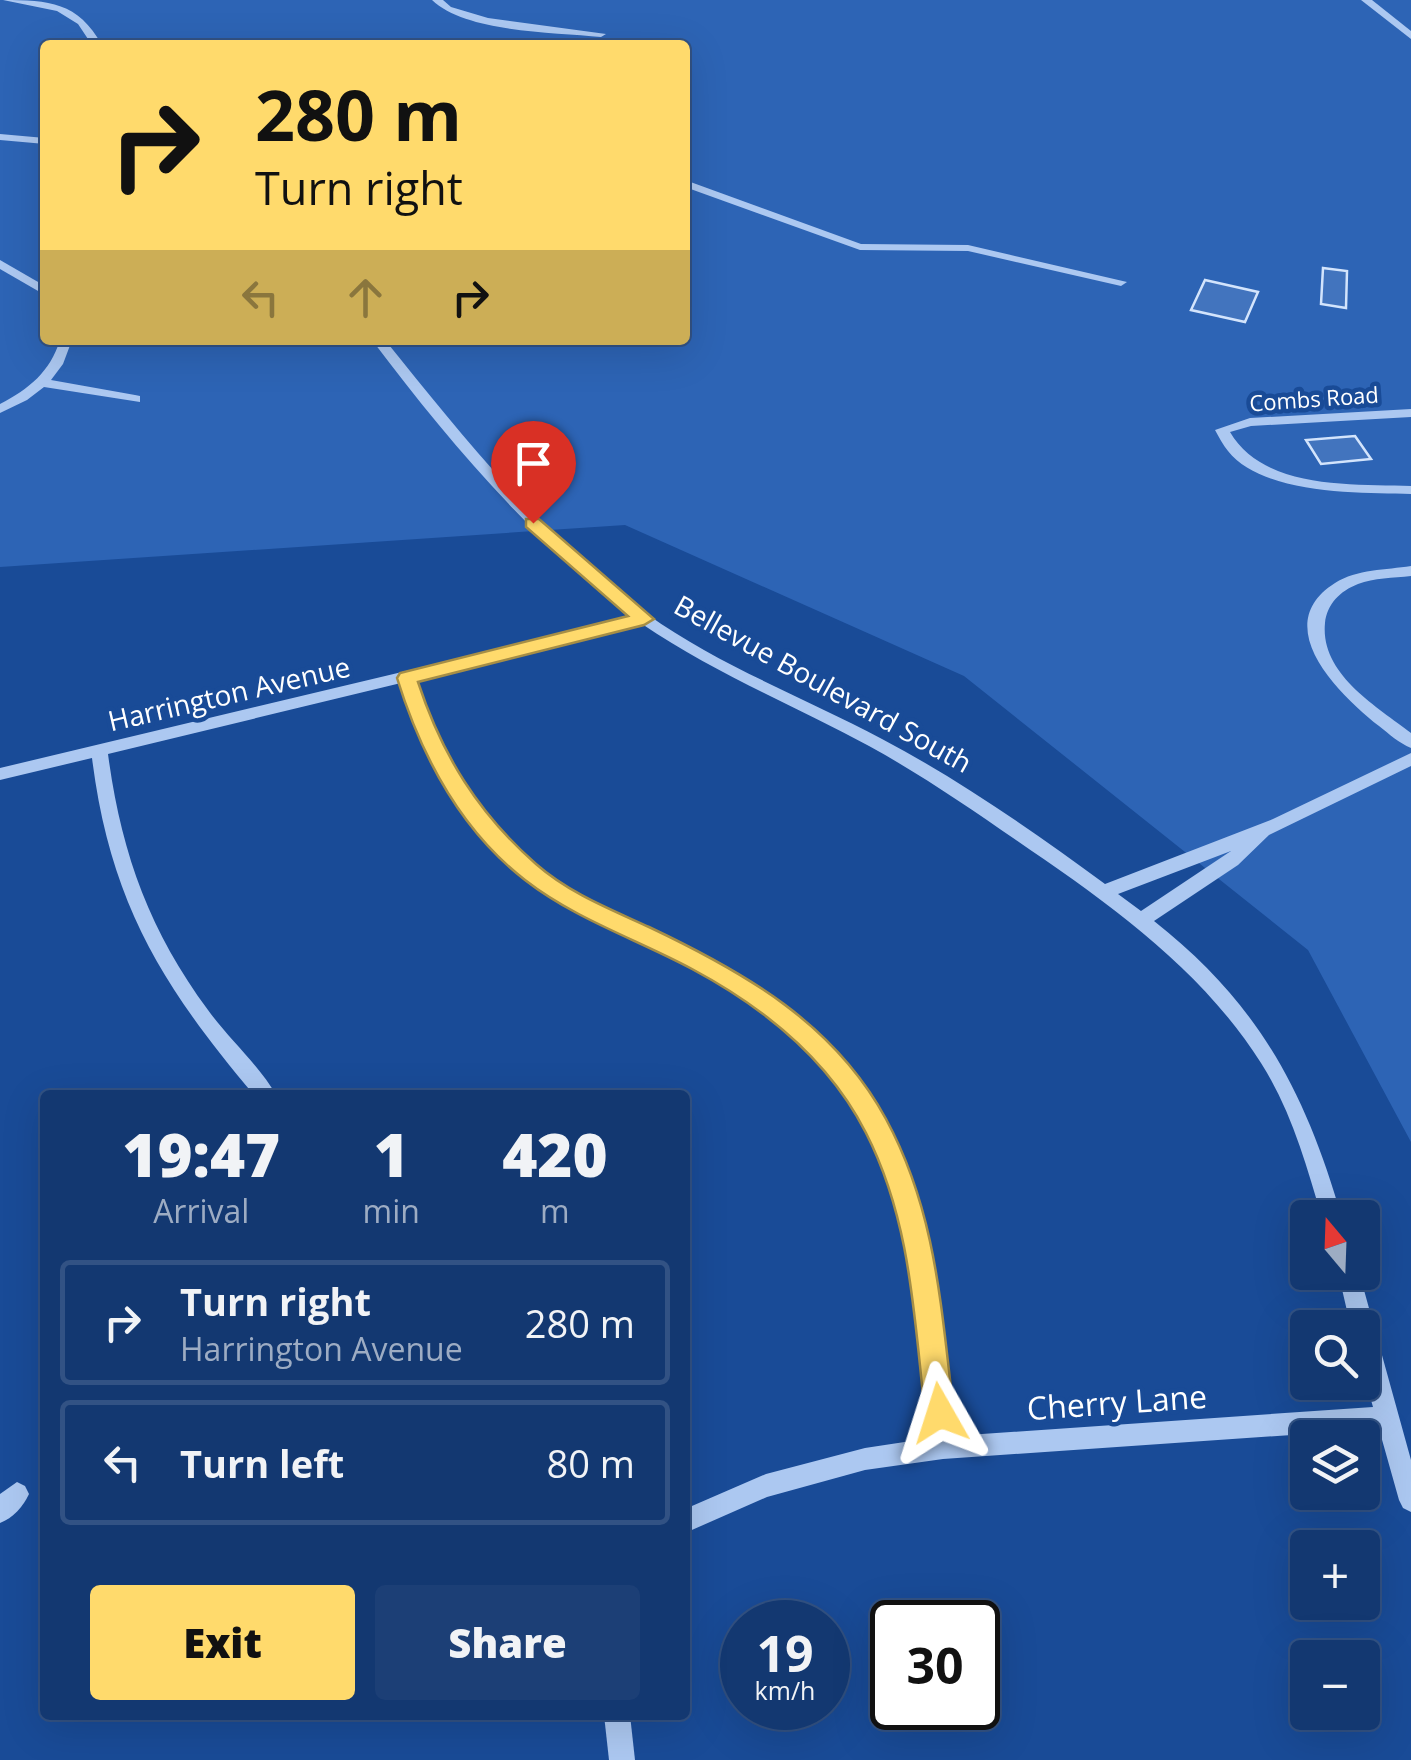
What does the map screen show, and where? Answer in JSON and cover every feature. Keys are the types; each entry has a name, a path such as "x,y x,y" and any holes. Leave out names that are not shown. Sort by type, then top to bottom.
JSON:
{"street":[{"path":"8,0 34,1 81,18 94,40"},
{"path":"438,0 451,10 498,22 602,34"},
{"path":"1366,0 1411,36"},
{"path":"0,137 40,141"},
{"path":"690,187 860,246 968,248 1121,282"},
{"path":"0,264 40,287"},
{"path":"0,408 44,383 57,367 64,345"},
{"name":"Bellevue Boulevard South","path":"382,345 533,523 644,619 722,666 904,758 1104,893 1198,969 1268,1057 1304,1130 1326,1200"},
{"path":"44,383 136,399"},
{"name":"Combs Road","path":"1411,413 1250,422 1222,430 1241,455 1290,480 1411,490"},
{"path":"1411,570 1366,577 1337,589 1322,607 1316,636 1319,651 1338,679 1411,742"},
{"name":"Harrington Avenue","path":"0,774 644,619"},
{"path":"407,678 444,776 467,807 530,872 572,901 702,963 781,1012 820,1048 854,1090 884,1142 916,1220 943,1448"},
{"path":"99,751 104,810 140,919 171,978 205,1026 262,1090"},
{"path":"1104,893 1125,880 1200,856 1350,792 1411,759"},
{"path":"1142,921 1178,892 1227,868 1268,827"},
{"path":"1380,1398 1411,1500"},
{"name":"Cherry Lane","path":"690,1519 766,1486 865,1459 943,1448 1385,1417"},
{"path":"618,1720 622,1760"}],"shaded area":[{"path":"0,0 1411,0 1411,1142 1308,950 964,676 625,525 0,567"}],"building":[{"path":"1323,268 1347,271 1346,308 1321,304"},
{"path":"1205,280 1258,292 1245,322 1191,310"},
{"path":"1355,436 1371,459 1321,464 1306,440"}],"route":[{"path":"533,523 644,619 407,678 427,739 444,776 467,807 530,872 572,901 702,963 781,1012 820,1048 854,1090 877,1127 916,1220 926,1273 940,1413"}]}
